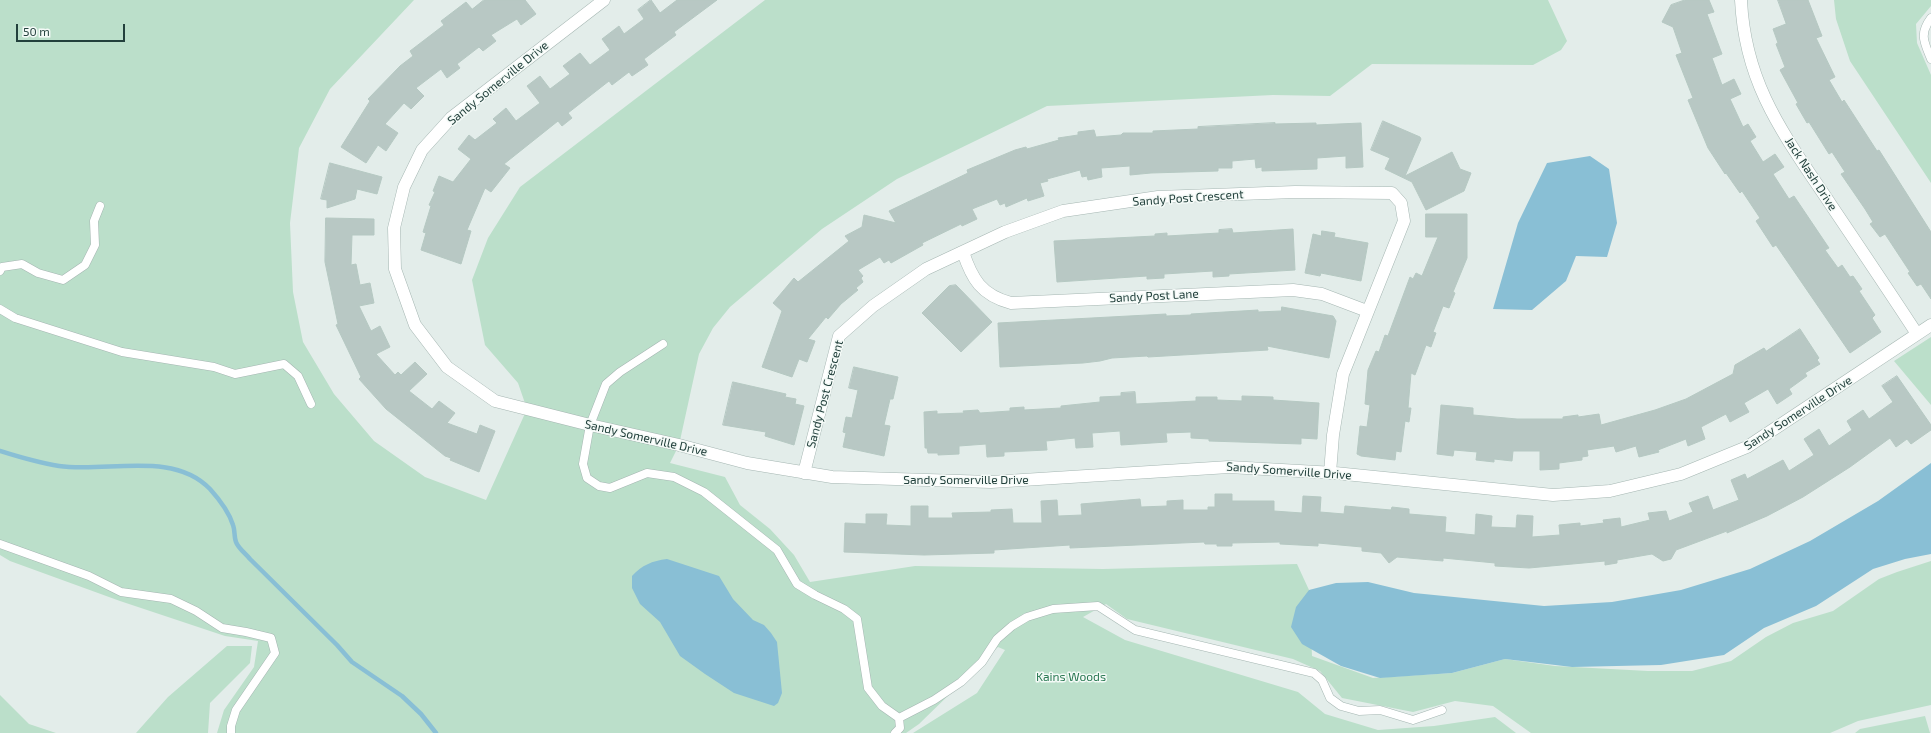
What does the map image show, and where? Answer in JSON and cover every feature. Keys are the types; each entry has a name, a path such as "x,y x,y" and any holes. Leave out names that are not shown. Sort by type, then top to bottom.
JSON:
{"street":[{"name":"Sandy Somerville Drive","path":"604,0 452,118 422,150 404,187 394,228 395,269 415,325 447,367 495,401 590,425 679,445 747,463 832,477 991,482 1229,467 1330,473 1553,495 1610,491 1681,474 1747,447 1931,325"},
{"name":"Jack Nash Drive","path":"1740,0 1743,33 1749,58 1769,108 1795,151 1918,334"},
{"name":"Sandy Post Crescent","path":"804,472 839,336 873,306 926,269 1005,232 1063,211 1144,199 1296,192 1392,193 1401,203 1404,221 1367,312 1344,374 1333,435 1330,473"},
{"name":"Sandy Post Lane","path":"963,252 967,265 982,289 992,296 1011,302 1293,290 1322,294 1367,312"}],"lane":[{"path":"1931,18 1925,26 1923,40 1931,59"},
{"path":"0,271 2,268 22,264 38,273 63,280 84,265 95,245 94,221 100,206"},
{"path":"0,309 15,318 122,352 214,367 234,374 284,364 298,376 311,404"},
{"path":"663,344 620,372 606,384 590,425 583,464 587,478 599,486 610,488 647,473 674,477 704,492 777,550 797,584 815,595 844,609 857,619 868,688 882,706 899,718 900,728 895,733"},
{"path":"0,544 76,571 121,592 171,599 196,611 222,628 271,638 275,653 236,710 231,726 231,733"},
{"path":"899,718 934,700 961,682 982,662 997,639 1012,626 1027,617 1053,609 1098,606 1135,630 1314,673 1322,680 1330,698 1341,706 1359,711 1380,710 1413,720 1442,710"}],"green space":[{"name":"Kains Woods","path":"0,0 414,0 330,89 299,148 290,223 293,292 303,342 334,394 374,441 425,477 486,500 527,409 518,383 485,345 472,280 488,238 520,187 765,0 1548,0 1567,41 1561,50 1533,65 1372,64 1330,96 1273,95 1047,106 897,179 822,229 730,307 713,328 699,354 679,445 670,463 725,477 740,505 770,529 794,555 810,582 915,566 1103,569 1297,564 1309,590 1312,656 1373,678 1452,673 1505,659 1555,666 1648,671 1692,671 1731,661 1766,637 1793,623 1833,611 1879,579 1931,561 1931,705 1858,721 1830,733 1531,733 1493,706 1455,701 1413,712 1342,698 1320,671 1293,659 1127,619 1106,604 1083,617 1125,640 1298,692 1325,714 1378,730 1434,726 1495,717 1516,733 913,733 977,693 1005,650 998,647 919,724 906,733 217,733 224,710 254,667 258,641 225,636 120,601 10,561 0,555"},
{"path":"1834,0 1931,0 1931,6 1916,24 1917,43 1931,75 1931,183 1850,61 1836,19"},
{"path":"1931,337 1931,405 1894,361"},
{"path":"227,646 252,646 250,663 210,703 208,733 136,733 168,697"},
{"path":"0,695 29,724 56,733 0,733"},
{"path":"1925,716 1930,733 1855,733 1860,729"}],"water":[{"path":"1590,156 1609,169 1617,223 1607,257 1576,256 1566,281 1532,310 1493,309 1518,223 1547,163"},
{"path":"1931,463 1931,554 1905,559 1873,569 1816,606 1764,628 1724,655 1661,665 1572,667 1505,659 1452,673 1380,678 1341,666 1302,644 1291,627 1296,607 1309,590 1336,583 1368,582 1414,593 1544,606 1612,602 1681,590 1750,569 1810,541 1878,501"},
{"path":"667,559 719,576 733,599 753,620 764,625 771,633 777,642 782,693 778,703 774,706 734,693 680,656 660,622 640,604 632,588 632,576 648,564"}],"building":[{"path":"484,0 525,0 536,14 521,25 517,19 491,35 496,41 483,51 479,47 457,64 460,68 447,78 441,69 416,88 424,96 411,109 404,103 385,124 398,133 386,151 378,145 366,163 341,147 370,101 368,99 400,66 413,56 410,51 444,25 441,21 466,2 472,9"},
{"path":"651,0 660,13 677,0 717,0 674,32 676,35 644,59 648,65 632,76 629,72 612,85 609,81 568,113 572,118 562,126 558,121 504,164 510,168 491,192 485,188 467,230 471,231 461,264 421,250 426,233 423,232 431,206 429,205 435,192 433,191 439,176 453,182 471,159 458,149 469,135 475,140 497,123 493,119 506,108 516,121 540,103 527,86 540,76 550,89 570,74 563,66 580,53 590,65 610,50 602,39 619,26 624,34 644,19 638,10"},
{"path":"1685,0 1709,0 1714,12 1707,14 1722,54 1712,58 1722,85 1734,79 1741,94 1730,99 1743,127 1748,124 1756,137 1750,141 1763,162 1775,154 1784,167 1773,174 1789,199 1794,196 1829,248 1825,250 1838,268 1842,265 1850,277 1853,276 1862,289 1859,291 1875,315 1872,318 1881,332 1850,353 1776,245 1773,247 1756,221 1760,218 1742,191 1740,193 1726,173 1725,174 1708,148 1688,100 1693,98 1676,55 1682,53 1673,27 1662,22 1671,5"},
{"path":"1778,0 1808,0 1822,36 1816,38 1835,77 1829,80 1842,102 1844,100 1877,151 1879,150 1931,232 1931,299 1921,284 1917,286 1908,273 1910,272 1885,234 1880,237 1870,224 1873,222 1841,174 1845,172 1832,152 1829,154 1809,122 1807,123 1796,104 1798,103 1780,70 1785,67 1776,44 1778,43 1773,29 1786,24"},
{"path":"1383,121 1420,137 1421,139 1405,176 1452,152 1460,169 1471,173 1464,191 1426,210 1412,182 1385,169 1390,158 1371,150"},
{"path":"1275,123 1316,123 1316,125 1361,123 1363,167 1346,168 1346,156 1317,158 1317,169 1262,171 1262,167 1256,168 1255,159 1232,161 1232,168 1218,168 1218,171 1130,175 1130,166 1101,168 1102,177 1088,180 1087,176 1082,177 1080,170 1047,179 1048,181 1040,183 1044,196 1028,201 1027,198 1006,207 1005,203 1000,205 997,199 972,209 977,219 962,226 961,224 922,243 923,245 891,263 889,260 884,263 880,257 858,270 863,276 861,278 863,282 856,288 858,290 841,304 828,319 826,317 808,339 815,341 807,362 799,359 792,377 762,367 782,311 773,303 794,278 798,282 849,241 845,236 862,227 864,215 896,223 889,211 968,173 967,170 1015,150 1026,147 1027,149 1059,140 1058,138 1078,135 1078,132 1094,130 1096,137 1121,135 1123,133 1153,133 1153,131 1198,129 1198,127"},
{"path":"330,163 382,177 377,194 357,189 355,199 327,208 327,200 321,199"},
{"path":"1426,214 1467,214 1467,258 1453,292 1455,293 1449,308 1443,306 1433,332 1436,333 1431,347 1426,345 1415,375 1411,373 1408,408 1411,408 1409,422 1405,421 1401,452 1396,451 1395,460 1361,456 1357,454 1360,426 1367,427 1370,405 1365,404 1368,370 1376,351 1379,352 1385,335 1388,336 1410,277 1413,279 1416,273 1422,276 1438,237 1426,237"},
{"path":"326,218 374,219 374,235 352,235 351,265 356,264 360,285 370,283 374,303 359,306 371,331 380,326 390,347 376,354 395,375 398,372 401,375 415,362 427,374 409,391 432,409 439,401 455,413 447,423 477,434 480,425 495,431 479,472 450,460 451,458 445,456 386,409 359,379 361,377 336,325 338,324 325,262"},
{"path":"1232,229 1233,233 1293,229 1295,270 1229,274 1229,276 1213,277 1213,271 1164,274 1164,278 1147,279 1147,276 1057,282 1054,241 1155,236 1155,234 1167,233 1167,236 1219,233 1219,230"},
{"path":"1322,231 1335,233 1334,237 1368,243 1361,281 1321,273 1320,276 1305,273 1313,234 1321,236"},
{"path":"956,285 992,322 961,352 922,313 949,286"},
{"path":"1282,307 1333,316 1336,321 1329,358 1267,346 1268,350 1112,358 1083,363 1000,367 998,323 1166,314 1166,316 1191,315 1258,310 1258,312 1281,311"},
{"path":"1800,329 1819,358 1817,360 1820,364 1805,373 1807,376 1789,389 1792,394 1777,404 1768,389 1744,403 1749,412 1730,422 1726,414 1701,427 1705,439 1688,446 1686,439 1658,450 1659,452 1639,457 1636,446 1616,452 1614,446 1587,450 1588,456 1582,457 1582,460 1559,463 1559,469 1540,470 1540,451 1513,451 1512,461 1494,459 1494,462 1476,460 1477,452 1454,450 1453,456 1437,454 1441,405 1473,408 1473,415 1517,419 1563,419 1563,417 1578,415 1578,417 1599,414 1601,425 1655,410 1686,399 1733,374 1735,365 1764,348 1766,351"},
{"path":"854,367 898,377 893,399 890,399 884,425 890,426 884,456 843,447 846,433 843,432 846,417 852,418 858,390 849,388"},
{"path":"1897,376 1931,425 1931,430 1911,444 1907,439 1896,447 1890,438 1850,467 1803,497 1767,516 1727,533 1727,531 1676,550 1671,559 1663,561 1652,554 1617,560 1617,563 1605,565 1605,561 1529,568 1495,566 1495,563 1443,558 1443,561 1397,557 1389,563 1381,553 1362,551 1362,547 1318,543 1318,546 1280,544 1280,542 1232,543 1232,546 1217,546 1217,544 1205,544 1204,542 1070,548 1070,545 994,550 994,553 924,555 844,552 845,523 866,524 866,514 887,514 886,525 911,526 911,506 928,506 928,518 953,518 952,513 991,512 991,510 1012,509 1013,523 1042,523 1041,501 1057,500 1058,516 1082,515 1081,504 1140,499 1141,507 1167,506 1167,501 1183,500 1183,510 1208,510 1208,507 1215,507 1215,494 1232,494 1232,501 1274,501 1274,511 1302,513 1303,496 1321,497 1320,512 1344,514 1345,506 1391,510 1392,507 1409,509 1409,514 1446,517 1445,532 1475,535 1476,514 1492,516 1491,527 1516,528 1517,515 1533,516 1532,537 1560,535 1559,525 1580,523 1580,526 1604,523 1603,520 1620,518 1621,527 1650,520 1648,513 1666,511 1669,521 1693,512 1689,503 1708,496 1713,510 1739,500 1731,480 1745,474 1747,479 1783,460 1789,471 1814,455 1804,439 1819,429 1829,446 1852,430 1847,421 1863,410 1869,419 1893,402 1882,386"},
{"path":"733,382 786,394 785,397 796,399 795,404 804,406 794,445 765,436 766,432 723,425"},
{"path":"1135,392 1136,404 1196,401 1196,397 1217,397 1217,400 1242,401 1242,396 1273,397 1273,400 1319,403 1317,439 1301,438 1301,444 1209,441 1209,439 1191,438 1191,432 1166,433 1167,442 1121,445 1120,431 1092,433 1093,447 1076,448 1075,438 1046,441 1047,450 1004,452 1004,456 987,457 986,444 959,446 959,454 938,455 938,453 928,453 927,448 925,448 924,412 937,411 937,414 964,413 963,411 978,410 980,413 1010,411 1010,408 1024,407 1024,410 1061,408 1061,406 1100,402 1100,397 1121,396 1121,393"}],"waterway":[{"path":"0,451 37,462 59,466 158,466 177,470 195,477 210,489 229,515 233,525 236,542 242,551 337,645 352,662 402,696 421,714 436,733"}]}
